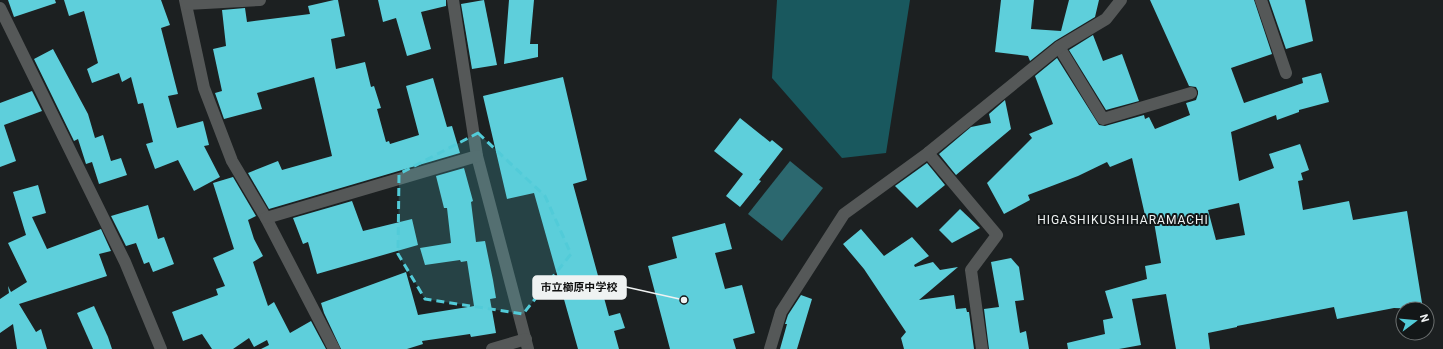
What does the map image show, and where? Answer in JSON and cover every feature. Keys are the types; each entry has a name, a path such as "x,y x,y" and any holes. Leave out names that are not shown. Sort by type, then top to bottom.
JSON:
{"street":[{"path":"260,0 186,2 204,88 232,161 266,218 334,349"},
{"path":"453,0 477,156 527,344 492,349"},
{"path":"770,349 781,312 844,214 928,153 1059,47 1106,19 1121,0"},
{"path":"1261,0 1286,73"},
{"path":"0,8 125,262 161,349"},
{"path":"1059,47 1103,119 1191,92"},
{"path":"928,153 997,235 971,270 982,349"},
{"path":"266,218 477,156"}],"highlighted area":[{"path":"478,133 545,196 571,254 523,314 425,299 398,254 399,174"}],"shaded area":[{"path":"777,0 910,0 886,153 842,158 772,78"},
{"path":"790,161 823,188 782,241 748,214"}],"building":[{"path":"8,0 55,0 56,3 14,17"},
{"path":"64,0 161,0 170,25 161,28 178,94 168,96 177,128 203,121 209,145 204,146 220,177 194,191 178,160 155,169 146,144 153,142 143,103 138,104 131,77 122,82 119,73 92,83 87,69 98,63 84,11 69,16"},
{"path":"338,0 345,36 331,39 336,69 365,62 371,87 374,86 381,108 377,109 386,142 389,141 390,144 419,135 406,86 433,78 447,127 452,126 460,153 269,209 248,173 278,161 282,170 332,156 314,77 257,93 262,109 224,119 215,93 222,91 213,49 226,46 222,10 245,8 247,22 310,14 308,6"},
{"path":"378,0 446,0 446,6 421,12 431,49 407,56 396,18 383,22"},
{"path":"484,0 497,65 472,69 461,4"},
{"path":"509,0 534,0 530,44 538,44 538,57 504,64"},
{"path":"1001,0 1034,0 1031,29 1061,31 1069,0 1099,0 1095,17 1055,41 1030,61 1028,56 995,52"},
{"path":"1150,0 1254,0 1272,54 1231,68 1244,103 1303,83 1302,78 1321,73 1329,102 1299,110 1299,112 1277,120 1276,115 1231,132 1239,181 1274,168 1269,154 1300,144 1309,170 1301,173 1303,180 1298,181 1303,210 1349,201 1353,220 1407,211 1422,301 1395,301 1395,308 1337,319 1334,307 1208,333 1210,349 1176,349 1166,294 1132,299 1141,345 1119,349 1068,349 1067,343 1105,334 1103,320 1113,318 1105,291 1147,279 1145,266 1161,263 1154,222 1147,224 1132,158 1110,167 1107,162 1078,176 1028,195 1030,200 1004,214 987,183 1032,138 1029,134 1053,124 1035,76 1057,58 1099,125 1105,126 1144,115 1145,119 1149,117 1155,129 1190,115 1186,103 1196,100 1198,91 1196,87 1189,86","holes":["1239,203 1245,235 1216,240 1208,210"]},
{"path":"1269,0 1305,0 1313,41 1286,49"},
{"path":"1093,35 1103,61 1122,54 1139,101 1106,110 1069,50"},
{"path":"53,49 88,114 95,138 103,135 111,161 121,158 127,175 99,184 92,162 86,164 78,139 74,141 34,59"},
{"path":"563,77 587,180 573,184 609,316 620,313 625,328 614,331 619,349 578,349 534,193 507,199 483,96"},
{"path":"32,91 42,111 4,125 16,161 0,167 0,103"},
{"path":"1005,100 1011,129 956,175 939,154 971,127 991,123 989,114"},
{"path":"740,118 770,142 772,140 783,149 759,180 761,181 740,207 726,196 743,174 714,151"},
{"path":"927,163 945,185 917,208 895,186"},
{"path":"464,168 473,201 471,202 476,242 485,241 493,280 496,298 490,299 496,333 471,337 470,334 422,341 423,344 407,349 341,349 324,313 321,303 406,272 418,315 474,306 467,261 461,262 460,260 425,265 420,248 451,243 447,208 444,208 436,176"},
{"path":"233,177 256,216 248,220 254,239 263,256 253,262 268,306 274,302 290,333 311,321 326,349 261,349 269,345 267,340 254,347 249,338 233,349 212,349 202,334 183,341 172,312 218,295 216,289 225,286 213,258 234,249 213,183"},
{"path":"38,185 46,213 32,217 47,249 101,229 111,251 99,254 107,276 19,304 36,332 41,329 47,349 17,349 13,324 0,333 0,299 9,293 8,286 11,292 27,282 8,243 26,235 13,192"},
{"path":"352,201 363,231 412,219 418,245 317,274 308,242 303,244 293,218"},
{"path":"148,205 158,239 164,237 174,264 153,272 149,262 144,264 136,243 126,246 111,216"},
{"path":"960,209 980,228 952,243 939,230"},
{"path":"725,223 732,249 715,253 725,289 742,285 755,333 733,339 736,349 670,349 648,266 677,258 672,237"},
{"path":"861,229 884,256 912,237 929,256 914,265 915,267 933,262 940,270 958,267 919,300 954,295 956,309 966,308 967,312 969,312 974,349 904,349 901,338 906,332 864,269 843,244"},
{"path":"1011,258 1019,267 1024,300 1015,301 1020,333 1026,331 1029,349 989,349 984,309 999,307 991,262"},
{"path":"801,295 812,299 797,349 780,349 788,315"},
{"path":"94,306 112,349 93,349 77,313"}],"place":[{"name":"市立櫛原中学校","path":"684,300"}],"district":[{"name":"HIGASHIKUSHIHARAMACHI","path":"1123,220"}]}
